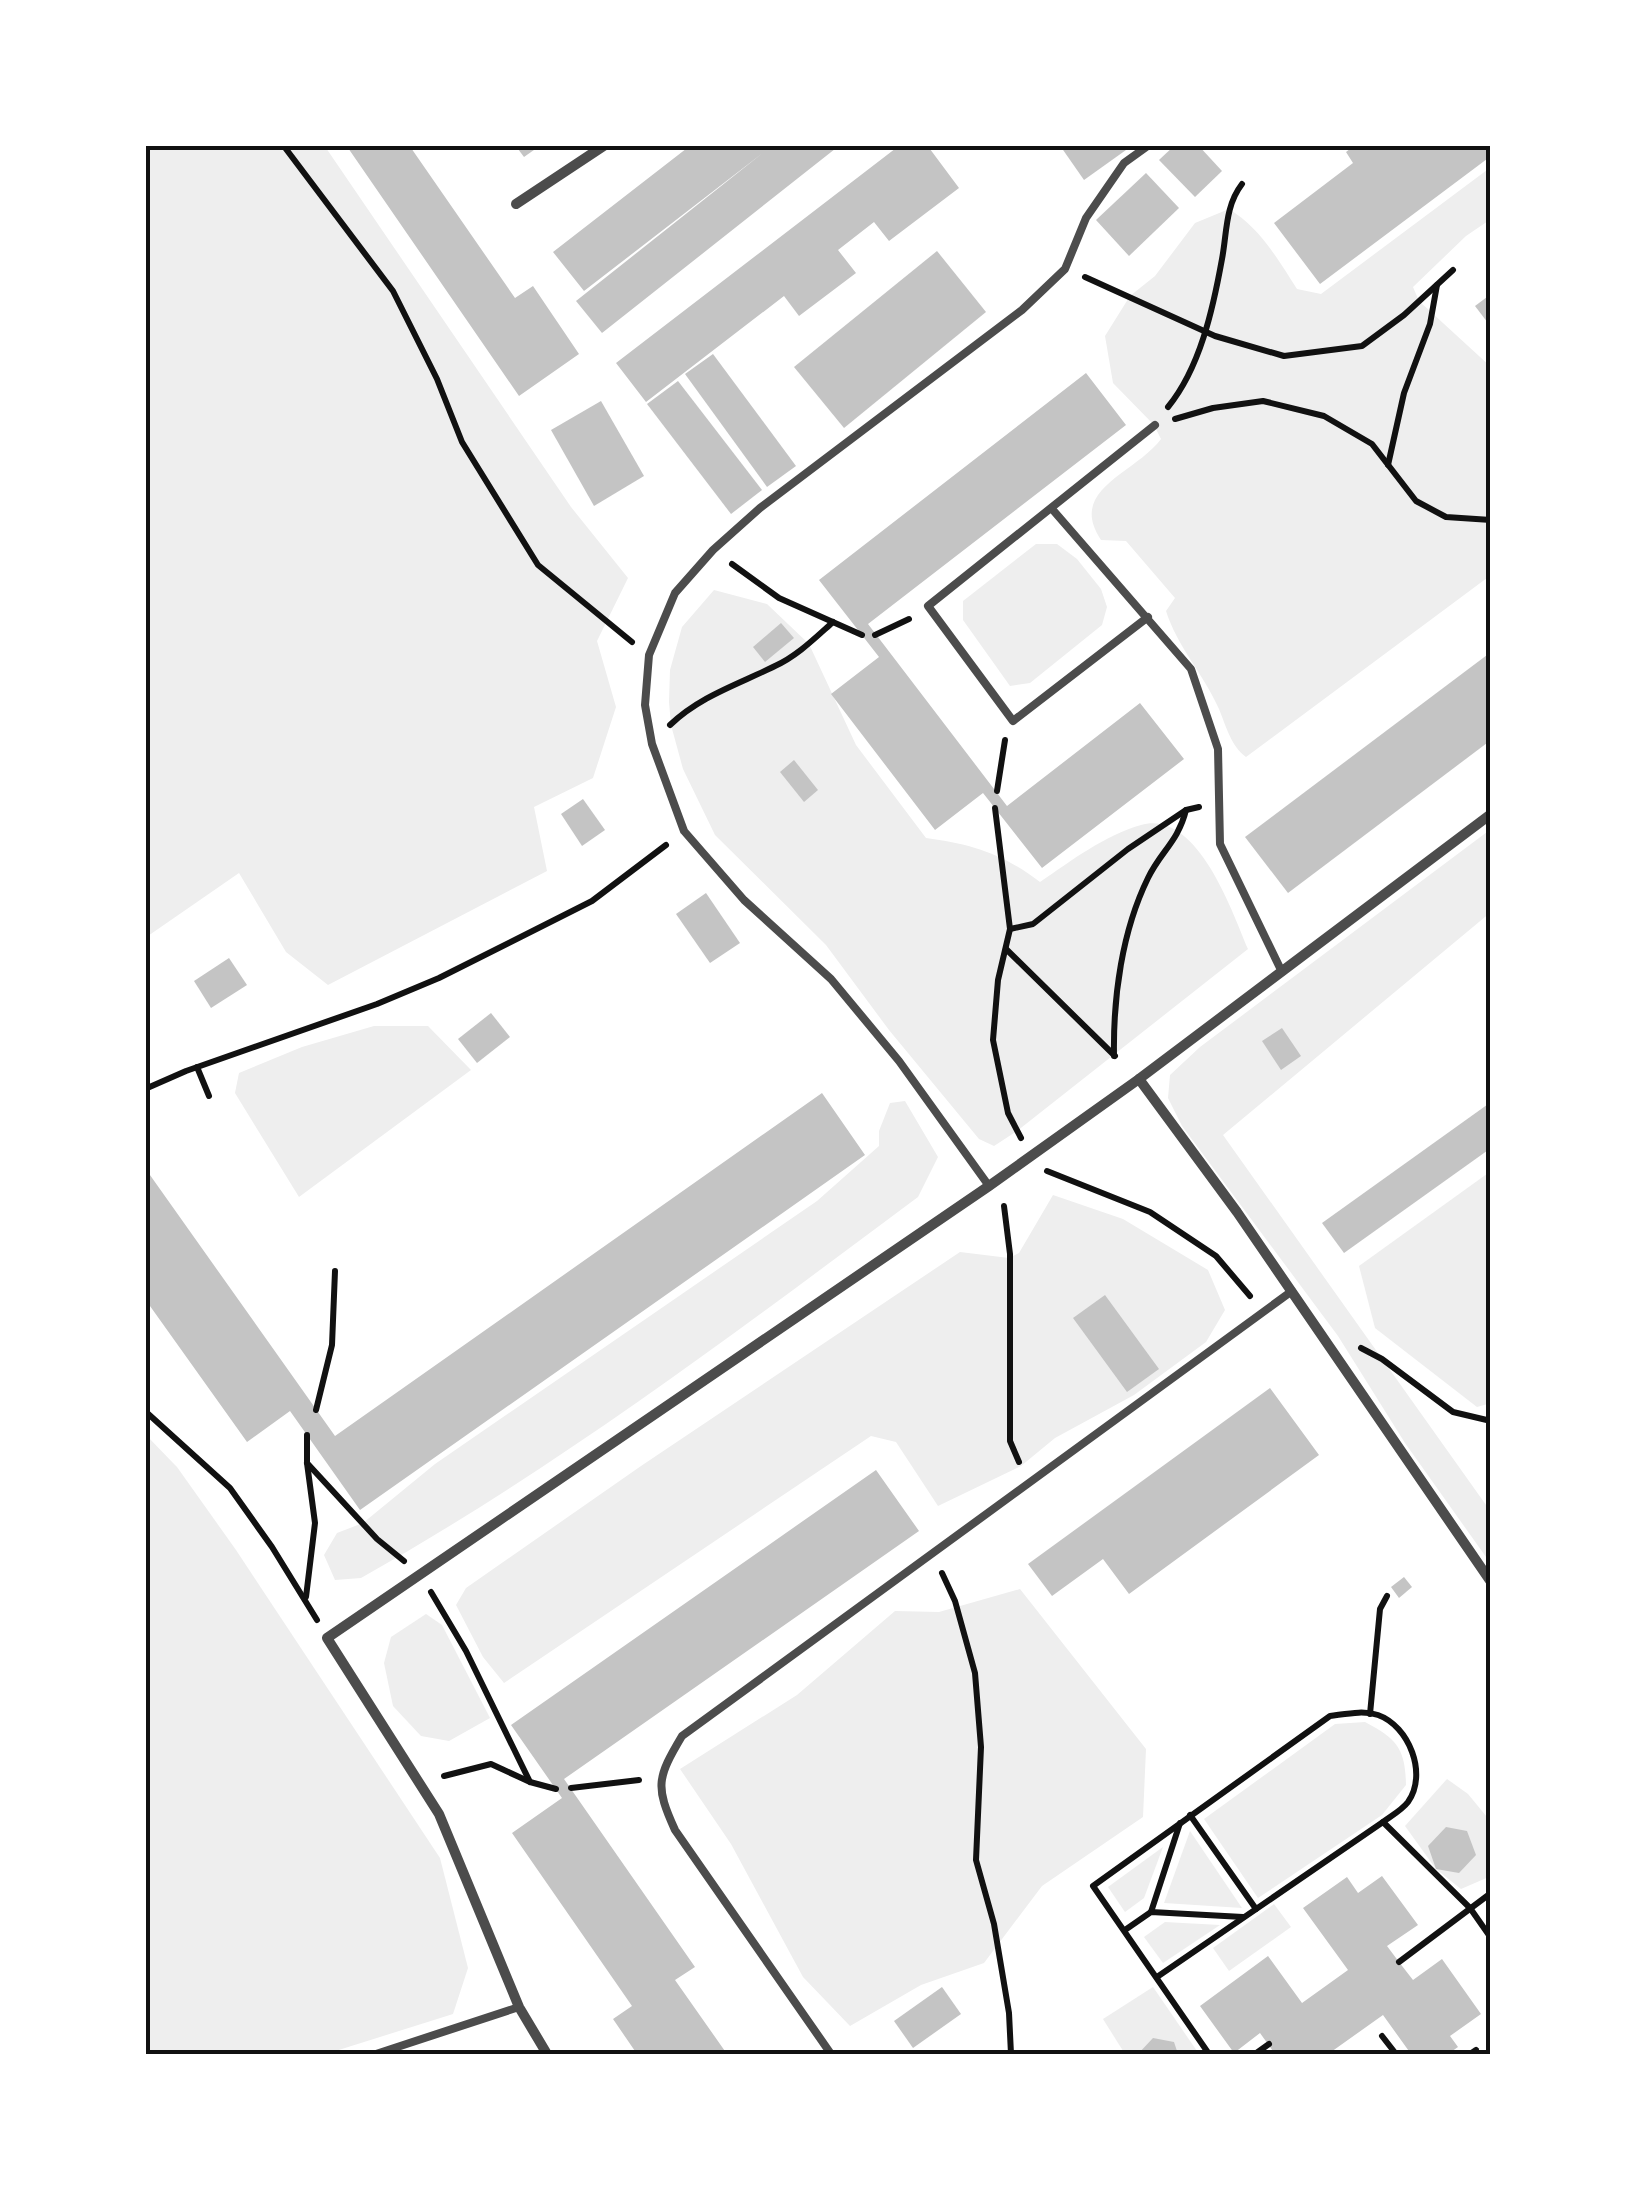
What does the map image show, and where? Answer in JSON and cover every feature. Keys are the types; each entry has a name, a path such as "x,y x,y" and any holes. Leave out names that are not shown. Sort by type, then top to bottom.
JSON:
{"street":[{"path":"516,204 605,145"},
{"path":"547,2054 520,2007 438,1814 326,1638 989,1186 1491,814"},
{"path":"1139,1078 1315,1324 1491,1582"}],"lane":[{"path":"989,1186 898,1060 831,979 744,900 684,831 652,744 645,705 649,655 675,594 713,550 760,508 1022,310 1065,269 1086,218 1124,164 1149,145"},
{"path":"1148,617 1016,721 1010,719 928,610 930,603 1154,424"},
{"path":"1052,509 1191,669 1218,749 1220,844 1282,972"},
{"path":"830,2054 675,1830 660,1796 664,1766 682,1736 1292,1292"},
{"path":"376,2054 520,2007"}],"path":[{"path":"283,145 392,291 437,379 462,442 538,565 649,655"},
{"path":"1154,424 1184,387 1222,260 1231,198 1242,184"},
{"path":"1065,269 1204,330 1284,356 1362,346 1404,315 1453,270"},
{"path":"1388,466 1404,392 1430,324 1438,284"},
{"path":"1154,424 1213,408 1263,401 1324,416 1372,444 1416,501 1446,517 1491,520"},
{"path":"713,550 779,598 862,635"},
{"path":"876,634 928,610"},
{"path":"652,744 686,710 778,665 833,622"},
{"path":"996,791 1010,719"},
{"path":"1010,929 1033,924 1128,849 1186,810 1218,802"},
{"path":"995,808 1010,929 992,1040 1008,1114 1022,1140"},
{"path":"1114,1056 1118,982 1130,926 1148,877 1181,832 1186,810"},
{"path":"145,1089 439,978 592,901 684,831"},
{"path":"1005,948 1139,1078"},
{"path":"197,1067 210,1096"},
{"path":"1049,1173 1150,1212 1216,1256 1263,1312"},
{"path":"1004,1206 1010,1254 1010,1441 1028,1484"},
{"path":"316,1410 332,1345 335,1271"},
{"path":"1315,1324 1382,1358 1453,1412 1491,1421"},
{"path":"145,1411 230,1488 306,1599 326,1638"},
{"path":"306,1599 316,1523 306,1464 307,1435"},
{"path":"306,1464 377,1540 420,1575 466,1651 530,1782"},
{"path":"933,1553 956,1601 975,1673 981,1748 976,1860 994,1924 1010,2012 1011,2054"},
{"path":"1370,1714 1380,1609 1387,1596"},
{"path":"1157,1977 1408,1802 1417,1781 1414,1756 1402,1732 1379,1716 1355,1712 1330,1716 1093,1886 1209,2054"},
{"path":"419,1784 491,1764 556,1789"},
{"path":"570,1788 623,1780 662,1780"},
{"path":"1190,1815 1256,1909"},
{"path":"1383,1822 1470,1908 1491,1938"},
{"path":"1125,1930 1151,1912 1180,1823"},
{"path":"1399,1962 1491,1893"},
{"path":"1151,1912 1245,1917"},
{"path":"1382,2036 1396,2054"},
{"path":"1254,2054 1268,2044"}],"shaded area":[{"path":"145,145 324,145 571,507 628,578 597,641 616,707 593,778 534,807 547,871 328,985 286,952 239,873 145,938"},
{"path":"1491,167 1491,219 1466,236 1413,287 1419,301 1491,367 1491,575 1246,757 1233,741 1213,696 1171,624 1166,611 1175,598 1126,541 1101,540 1093,522 1092,508 1098,495 1161,439 1154,425 1113,383 1105,336 1130,296 1155,276 1195,223 1229,209 1259,235 1297,289 1321,294"},
{"path":"1036,544 1057,544 1077,559 1101,589 1107,607 1102,625 1030,683 1010,686 963,620 963,601"},
{"path":"714,590 767,604 809,644 856,745 926,838 986,852 1040,882 1114,835 1141,825 1161,824 1179,832 1210,867 1248,949 1017,1131 994,1146 979,1139 889,1030 826,945 715,835 683,769 671,725 670,670 682,627"},
{"path":"1491,829 1491,912 1223,1135 1491,1512 1491,1564 1405,1443 1338,1336 1182,1126 1168,1098 1170,1075 1200,1047"},
{"path":"374,1026 428,1026 471,1070 299,1197 235,1093 239,1073 302,1047"},
{"path":"905,1101 938,1157 918,1197 646,1396 505,1491 361,1578 335,1580 324,1555 337,1533 363,1523 435,1464 817,1201 879,1146 879,1131 890,1103"},
{"path":"1491,1171 1491,1403 1477,1407 1375,1328 1359,1266"},
{"path":"1053,1195 1123,1219 1208,1270 1225,1310 1206,1342 1134,1395 1055,1438 1021,1466 938,1506 896,1442 871,1436 504,1683 483,1657 456,1605 466,1588 960,1252 1009,1258 1019,1253"},
{"path":"145,1434 177,1467 236,1550 440,1858 468,1968 453,2014 326,2054 145,2054"},
{"path":"1020,1589 1146,1749 1143,1817 1042,1886 984,1963 921,1985 850,2026 803,1977 731,1844 680,1769 797,1695 895,1611 939,1612"},
{"path":"426,1614 442,1625 490,1718 449,1741 421,1736 393,1706 384,1663 391,1637"},
{"path":"1365,1722 1397,1746 1404,1762 1406,1785 1382,1815 1258,1898 1204,1819 1335,1724"},
{"path":"1447,1779 1468,1794 1491,1822 1491,1876 1461,1889 1436,1869 1405,1826"},
{"path":"1190,1831 1242,1908 1164,1903"},
{"path":"1163,1847 1144,1898 1125,1912 1108,1887"},
{"path":"1274,1904 1291,1927 1229,1971 1213,1948"},
{"path":"1165,1922 1220,1925 1163,1963 1144,1937"},
{"path":"1153,1987 1199,2054 1125,2054 1103,2019"}],"building":[{"path":"346,145 409,145 515,298 533,286 579,354 519,396"},
{"path":"515,145 541,145 524,157"},
{"path":"691,145 840,145 602,333 576,301 764,152 584,291 553,252"},
{"path":"900,145 927,145 959,188 889,241 874,222 838,250 856,273 799,316 784,296 646,402 616,363"},
{"path":"1063,145 1133,145 1084,180"},
{"path":"1175,145 1198,145 1222,171 1195,197 1159,160"},
{"path":"1355,145 1491,145 1491,156 1320,284 1274,223 1353,163 1346,152"},
{"path":"1146,173 1179,208 1129,256 1096,220"},
{"path":"937,251 986,312 844,428 794,367"},
{"path":"1491,294 1491,327 1475,306"},
{"path":"713,354 796,466 767,487 685,374"},
{"path":"1086,373 1126,425 868,624 1007,806 1140,703 1184,759 1042,868 983,793 935,830 831,694 879,657 819,580"},
{"path":"678,381 762,490 731,514 647,404"},
{"path":"601,401 644,476 594,506 551,430"},
{"path":"781,623 794,638 765,662 753,647"},
{"path":"1491,652 1491,740 1288,893 1245,837"},
{"path":"794,760 818,790 804,802 780,772"},
{"path":"583,799 605,830 582,846 561,814"},
{"path":"706,893 740,943 710,963 676,914"},
{"path":"229,958 247,985 211,1008 194,981"},
{"path":"491,1013 510,1037 477,1063 458,1039"},
{"path":"1282,1028 1301,1056 1281,1070 1262,1041"},
{"path":"822,1093 865,1155 360,1510 290,1411 247,1442 145,1299 145,1168 335,1436"},
{"path":"1491,1102 1491,1148 1344,1253 1322,1223"},
{"path":"1105,1295 1159,1369 1127,1392 1073,1318"},
{"path":"1270,1388 1319,1455 1129,1594 1103,1559 1052,1596 1028,1564"},
{"path":"876,1470 919,1531 564,1779 695,1967 675,1980 727,2054 637,2054 613,2019 632,2006 512,1833 562,1798 511,1725"},
{"path":"1404,1577 1412,1587 1399,1598 1391,1587"},
{"path":"1446,1827 1467,1831 1476,1855 1459,1873 1436,1869 1428,1846"},
{"path":"1382,1876 1418,1925 1387,1946 1413,1980 1442,1959 1481,2014 1450,2036 1458,2047 1448,2054 1411,2054 1383,2015 1333,2054 1275,2054 1260,2033 1234,2053 1200,2006 1268,1956 1302,2003 1348,1970 1303,1908 1347,1877 1358,1893"},
{"path":"942,1987 961,2014 913,2048 894,2021"},
{"path":"1153,2038 1174,2042 1178,2054 1138,2054"}]}
